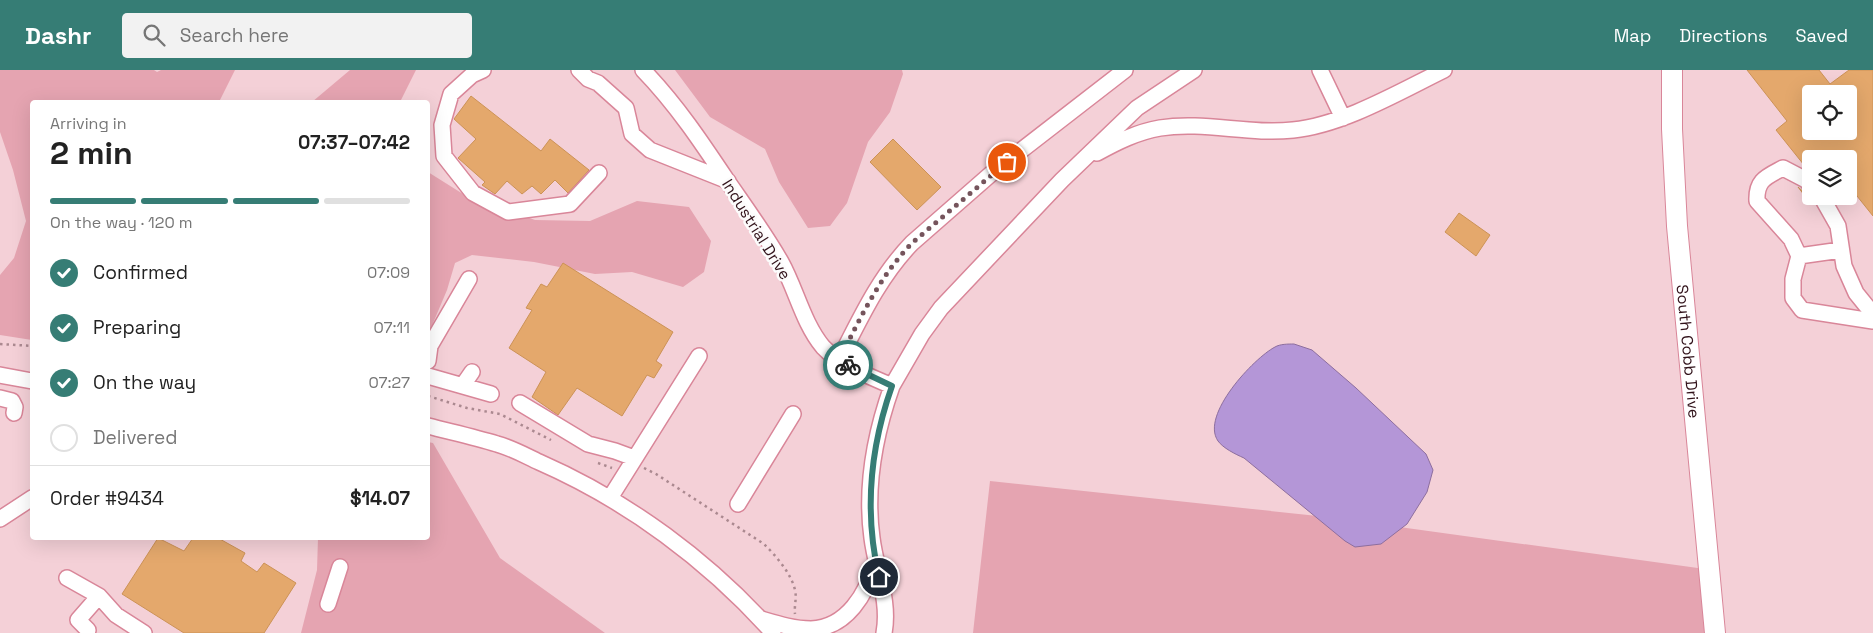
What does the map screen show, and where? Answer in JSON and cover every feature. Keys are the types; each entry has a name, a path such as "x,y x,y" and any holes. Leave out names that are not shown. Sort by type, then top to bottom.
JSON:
{"main road":[{"name":"South Cobb Drive","path":"1672,70 1672,129 1677,226 1715,633"}],"street":[{"path":"483,70 472,75 451,94 442,125 444,156 473,193 508,212 570,204 599,173"},
{"path":"578,70 588,79 598,83 626,108 632,134 650,150 728,181"},
{"name":"Industrial Drive","path":"643,70 684,118 728,181 780,261 812,331 824,347 839,360 892,386"},
{"path":"839,360 872,296 900,255 992,173 1125,70"},
{"path":"884,633 885,605 876,562 870,510 872,467 881,421 892,386 922,334 965,281 1082,160 1138,108 1194,70"},
{"path":"1320,70 1343,118"},
{"path":"1082,160 1124,138 1161,128 1185,126 1292,130 1323,125 1343,118 1444,70"},
{"path":"1802,178 1783,168 1763,179 1757,191 1757,202 1791,239 1799,256 1794,279 1793,298 1802,310 1873,321"},
{"path":"1826,205 1838,226 1844,266 1856,293 1873,314"},
{"path":"1799,256 1841,250"},
{"path":"430,346 469,279"},
{"path":"610,498 699,356"},
{"path":"463,385 472,372"},
{"path":"0,375 30,381"},
{"path":"430,377 491,394"},
{"path":"0,398 12,401 15,407 14,413"},
{"path":"520,403 588,444 615,451 631,463"},
{"path":"738,504 793,414"},
{"path":"430,427 498,444 557,469 610,498 662,533 710,572 774,633"},
{"path":"0,519 30,499"},
{"path":"761,619 797,628 822,627 844,616 860,600 876,562"},
{"path":"328,604 340,567"},
{"path":"67,578 99,596 116,615 144,633"},
{"path":"88,630 78,620 99,596"}],"path":[{"path":"0,344 30,346"},
{"path":"430,397 468,408 500,414 553,441"},
{"path":"593,461 611,468 631,463 656,474 764,544 772,552 796,592 797,628"}],"shaded area":[{"path":"0,70 154,70 157,72 161,70 235,70 220,100 30,100 30,340 0,335 0,275 14,258 26,221 13,170 0,132"},
{"path":"350,70 416,70 401,100 314,100"},
{"path":"675,70 902,70 903,74 890,112 868,142 847,203 830,226 808,228 779,182 765,149 710,117"},
{"path":"430,173 463,194 535,220 590,221 637,201 689,207 711,241 704,272 683,287 632,272 595,274 534,262 472,255 455,263 447,290 430,330"},
{"path":"1294,344 1312,350 1356,388 1426,454 1433,470 1427,492 1407,524 1381,544 1355,547 1345,541 1244,458 1233,453 1218,441 1214,430 1216,417 1232,388 1266,353 1279,345"},
{"path":"430,442 433,443 500,558 605,633 301,633 317,570 318,540 430,540"},
{"path":"990,481 1327,517 1705,569 1712,633 973,633"}],"building":[{"path":"1747,70 1819,70 1830,84 1849,70 1873,70 1873,216 1857,196 1857,150 1802,150 1802,162 1776,130 1787,121"},
{"path":"471,96 541,151 550,139 589,170 568,193 555,180 541,194 532,186 522,194 507,181 495,194 482,185 485,182 458,158 476,139 454,119"},
{"path":"893,139 941,187 917,210 870,162"},
{"path":"1459,213 1490,235 1476,256 1445,232"},
{"path":"563,263 673,332 656,361 662,365 654,378 647,375 622,416 577,388 558,415 532,397 546,372 509,348 532,310 526,308 541,284 547,287"},
{"path":"157,540 162,540 184,551 192,540 222,540 245,553 241,561 257,572 264,563 296,583 264,633 184,633 122,594"}],"way so far":[{"path":"848,365 839,360 872,296 900,255 992,173 1007,162"}],"route":[{"path":"848,365 892,386 880,428 870,488 872,536 879,577"}]}
